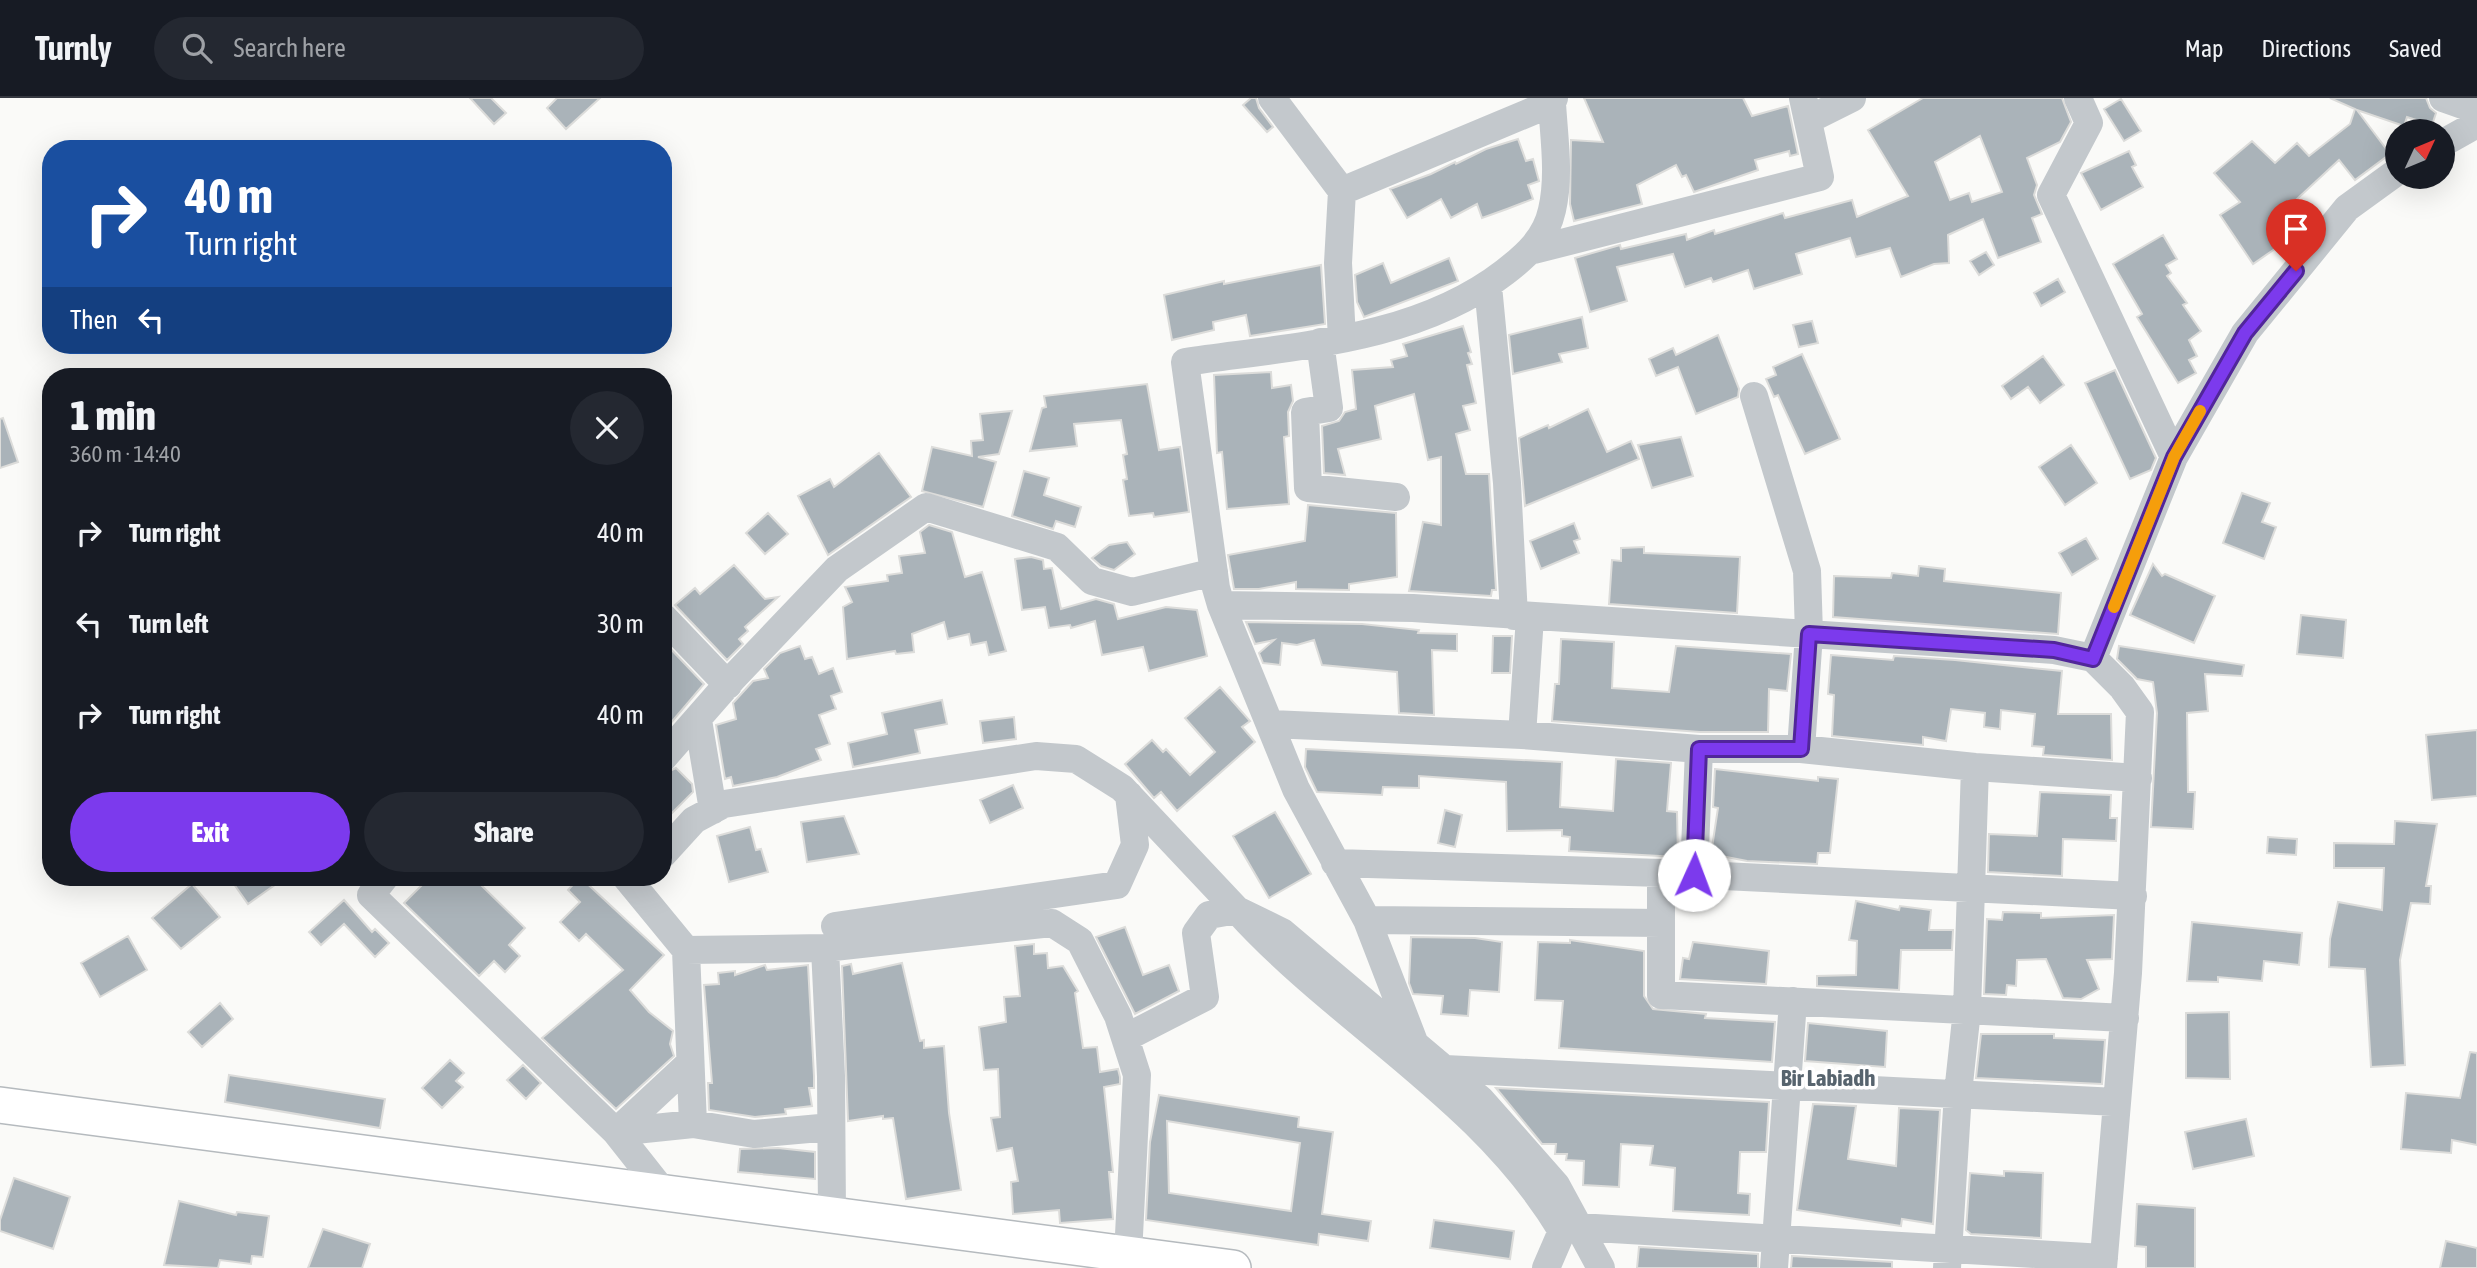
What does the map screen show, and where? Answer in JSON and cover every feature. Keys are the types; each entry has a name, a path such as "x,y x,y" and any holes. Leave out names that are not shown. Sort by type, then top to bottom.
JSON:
{"main road":[{"path":"0,1105 1233,1268"}],"street":[{"path":"1272,98 1342,191 1329,408 1305,412 1308,488 1396,497"},
{"path":"1416,1046 1367,920 1296,789 1221,605 1185,362 1331,341 1432,315 1488,286 1534,250 1820,177 1806,109 1852,98"},
{"path":"2078,98 2089,123 2051,195 2174,457"},
{"path":"2443,98 2477,110"},
{"path":"1342,191 1553,101 1556,179 1552,212 1534,250"},
{"path":"2455,136 2477,124"},
{"path":"2093,659 2174,457 2245,333 2347,208 2385,180"},
{"path":"1488,286 1522,616 1522,736"},
{"path":"1754,396 1807,571 1809,634 1801,749"},
{"path":"672,748 727,685 837,569 926,507 1057,547 1092,581 1132,592 1214,572"},
{"path":"1221,605 1413,608 2054,650 2093,659 2122,687 2140,712 2133,896 2104,1263 1775,1254 1570,1229"},
{"path":"672,627 727,685"},
{"path":"698,720 713,810"},
{"path":"1271,724 1522,736 1699,749 1801,749 2138,778"},
{"path":"1694,875 1699,749"},
{"path":"672,844 694,820 724,804 1036,756 1076,759 1129,795 1274,951 1404,1057 1489,1134 1601,1268"},
{"path":"1947,1259 1958,1093 1967,1010 1975,766"},
{"path":"830,937 1117,885 1135,845 1129,795"},
{"path":"1335,863 1661,873 2133,896"},
{"path":"1661,873 1661,995 2125,1018"},
{"path":"378,886 371,895 617,1132 666,1194"},
{"path":"638,886 685,950 693,1124"},
{"path":"1125,1038 1205,997 1196,933 1209,915 1237,910 1282,932 1481,1100 1556,1185 1570,1229 1546,1268"},
{"path":"1367,920 1661,923"},
{"path":"685,950 830,937 1052,923 1080,941 1118,1016 1137,1074 1128,1255"},
{"path":"830,937 832,1216"},
{"path":"1775,1254 1793,1001"},
{"path":"617,1132 690,1063"},
{"path":"1445,1069 2117,1102"},
{"path":"617,1132 693,1124 754,1134 831,1127"}],"building":[{"path":"470,98 491,98 506,113 494,124"},
{"path":"557,98 600,98 566,129 547,108"},
{"path":"1251,98 1256,98 1259,108 1273,127 1267,132 1243,105"},
{"path":"1584,98 1743,98 1752,116 1788,106 1798,154 1790,156 1789,151 1755,160 1758,170 1694,192 1686,175 1682,177 1676,165 1637,185 1642,204 1574,221 1570,204 1571,140 1603,142"},
{"path":"1923,98 2062,98 2071,122 2060,142 2027,158 2037,185 2034,195 2042,214 2032,218 2041,242 1998,258 1983,219 1948,235 1949,263 1934,264 1901,277 1890,248 1856,257 1850,238 1796,254 1802,274 1754,289 1748,270 1713,282 1711,278 1685,287 1673,254 1617,267 1627,301 1590,312 1575,258 1620,245 1621,249 1686,234 1687,240 1714,230 1715,234 1783,213 1785,218 1852,200 1857,217 1908,196 1868,130","holes":["1980,136 2002,192 1972,202 1969,193 1950,200 1935,162"]},
{"path":"2330,98 2426,98 2430,108 2436,113 2434,119 2407,117 2385,120 2357,110 2385,147 2385,158 2355,180 2339,160 2297,199 2311,214 2280,241 2282,244 2253,264 2220,215 2240,202 2214,173 2252,141 2275,163 2297,143 2309,156 2350,124 2355,109"},
{"path":"2121,99 2141,131 2124,141 2104,109"},
{"path":"1518,139 1526,161 1533,159 1539,181 1528,185 1533,199 1482,218 1477,204 1451,218 1441,199 1407,218 1390,189 1455,162 1456,164 1486,149"},
{"path":"2129,151 2136,165 2132,167 2143,187 2101,210 2081,173"},
{"path":"2163,235 2177,259 2166,265 2171,273 2167,276 2187,303 2183,305 2201,331 2189,340 2197,356 2189,360 2196,373 2178,383 2137,317 2142,314 2113,264"},
{"path":"1986,252 1994,265 1979,275 1970,261"},
{"path":"1449,258 1458,281 1364,317 1357,302 1355,275 1383,263 1391,283"},
{"path":"1321,265 1325,324 1250,336 1246,315 1213,322 1214,330 1172,340 1164,295 1224,281 1224,284"},
{"path":"2058,279 2065,292 2041,306 2034,293"},
{"path":"1582,317 1588,348 1559,354 1562,362 1513,374 1509,335"},
{"path":"1812,321 1818,343 1799,347 1793,325"},
{"path":"1463,326 1471,352 1468,353 1472,364 1467,365 1476,403 1463,406 1470,430 1456,434 1466,474 1489,474 1496,590 1492,590 1491,596 1409,591 1423,522 1441,525 1441,457 1428,460 1414,394 1375,406 1381,439 1338,449 1345,475 1324,473 1322,426 1339,421 1345,412 1356,409 1352,370 1393,367 1391,360 1407,356 1403,344"},
{"path":"1718,335 1739,389 1738,397 1696,414 1678,367 1656,376 1649,359 1673,348 1676,355"},
{"path":"1802,354 1840,439 1805,454 1778,395 1774,397 1766,379 1776,375 1773,367"},
{"path":"2043,356 2064,385 2040,403 2028,387 2011,399 2002,386"},
{"path":"2115,370 2156,458 2151,470 2130,479 2085,383"},
{"path":"1271,372 1272,388 1291,385 1293,401 1288,412 1289,436 1284,437 1289,504 1227,509 1222,452 1217,453 1214,375"},
{"path":"1147,384 1159,450 1180,447 1189,512 1154,517 1153,513 1129,516 1123,480 1127,479 1123,455 1127,454 1121,420 1074,424 1077,446 1030,451 1042,408 1046,407 1044,396"},
{"path":"1588,409 1607,452 1631,441 1639,459 1525,506 1519,438 1548,425 1549,428"},
{"path":"1012,411 999,454 978,457 996,462 983,507 922,491 932,447 972,456 971,441 983,440 980,414"},
{"path":"3,418 18,462 0,468 0,419"},
{"path":"1681,437 1693,476 1652,488 1638,445"},
{"path":"2071,445 2097,483 2065,505 2039,467"},
{"path":"879,453 911,497 828,555 798,496 830,479 834,487"},
{"path":"1024,471 1049,478 1044,495 1081,507 1075,527 1056,521 1053,529 1012,516"},
{"path":"2242,493 2270,503 2262,522 2276,527 2264,559 2223,543"},
{"path":"1308,505 1396,513 1397,577 1349,584 1349,590 1296,589 1296,582 1259,589 1234,589 1228,555 1305,541"},
{"path":"768,513 788,534 765,554 746,533"},
{"path":"1574,523 1580,539 1574,541 1579,553 1541,569 1530,541"},
{"path":"929,525 952,532 965,577 982,572 1006,651 989,655 986,642 971,645 969,634 948,639 944,622 912,634 914,652 896,654 895,651 847,659 843,607 852,602 845,587 888,581 887,575 902,573 899,556 925,553 920,532"},
{"path":"2086,538 2098,559 2072,575 2059,553"},
{"path":"1127,542 1135,554 1114,570 1101,566 1092,558 1109,545"},
{"path":"1644,547 1644,553 1740,557 1737,613 1609,604 1612,560 1621,561 1621,548"},
{"path":"1031,557 1043,560 1044,569 1052,568 1061,609 1096,599 1114,604 1118,619 1166,607 1197,610 1207,656 1149,671 1143,647 1102,655 1095,621 1071,628 1070,625 1049,628 1045,607 1022,610 1015,559"},
{"path":"2153,564 2162,576 2165,574 2215,596 2194,643 2130,615"},
{"path":"734,565 765,599 778,597 745,627 748,631 739,639 743,644 727,660 675,605 695,588 700,594"},
{"path":"1919,566 1945,569 1944,581 2061,593 2058,634 1833,617 1834,576 1891,578 1892,573 1918,576"},
{"path":"2301,615 2346,620 2343,658 2297,654"},
{"path":"1246,622 1362,624 1419,630 1418,633 1457,634 1457,651 1432,650 1434,715 1399,713 1397,672 1322,665 1314,640 1297,645 1282,643 1280,665 1263,663 1259,653 1274,640 1255,644"},
{"path":"1493,636 1512,636 1510,673 1492,673"},
{"path":"1561,639 1614,642 1612,688 1669,692 1676,646 1791,654 1787,691 1769,689 1768,732 1700,732 1552,721 1555,684 1559,684"},
{"path":"800,646 805,659 812,657 819,674 833,668 842,692 831,696 836,709 819,715 830,744 816,749 821,760 777,777 733,786 731,777 725,779 716,725 736,719 733,703 753,681 768,678 764,669 780,653"},
{"path":"2119,646 2244,665 2242,676 2205,674 2208,711 2187,713 2188,792 2195,792 2193,829 2151,827 2157,713 2153,682 2137,679 2117,659"},
{"path":"672,650 704,684 672,721"},
{"path":"1831,655 1893,660 1894,656 1955,660 2062,671 2058,714 2111,714 2112,760 2043,755 2044,747 2032,746 2035,714 2001,710 2000,729 1984,727 1985,713 1951,709 1946,741 1923,737 1923,745 1832,736 1834,695 1828,694"},
{"path":"1220,687 1250,721 1242,727 1255,742 1177,811 1161,792 1154,798 1125,764 1152,740 1163,752 1166,749 1190,775 1215,752 1185,718"},
{"path":"942,700 947,724 915,730 920,753 853,767 848,743 887,734 882,713"},
{"path":"1014,717 1016,739 983,743 980,721"},
{"path":"2477,730 2477,796 2432,800 2426,735"},
{"path":"1306,749 1562,762 1560,807 1613,811 1616,759 1671,763 1667,811 1677,812 1678,857 1569,851 1570,837 1562,836 1562,830 1507,831 1506,782 1419,776 1419,788 1383,787 1382,795 1317,792 1305,767"},
{"path":"676,768 692,784 693,792 672,813 672,770"},
{"path":"1715,769 1818,781 1818,777 1838,779 1830,853 1818,853 1817,864 1747,861 1711,854 1718,808 1713,807"},
{"path":"1013,785 1023,808 990,823 980,800"},
{"path":"2040,792 2111,795 2110,818 2117,818 2116,841 2063,839 2062,876 1988,872 1989,834 2037,836"},
{"path":"1445,810 1462,815 1455,847 1438,843"},
{"path":"1275,812 1311,874 1269,898 1233,836"},
{"path":"844,816 859,854 807,862 801,822"},
{"path":"2395,821 2437,824 2426,886 2431,886 2430,904 2411,903 2400,960 2405,1065 2371,1067 2365,969 2329,967 2330,939 2338,902 2382,910 2384,868 2334,868 2334,843 2394,844"},
{"path":"750,827 756,850 761,849 768,872 729,882 717,836"},
{"path":"2268,837 2297,839 2296,855 2267,853"},
{"path":"190,886 194,886 220,917 181,949 152,918"},
{"path":"235,886 273,886 248,904"},
{"path":"421,886 482,886 525,928 509,945 520,956 505,972 494,961 479,976 404,903"},
{"path":"572,886 590,886 664,955 630,990 649,1012 673,1031 670,1044 674,1056 616,1109 542,1038 623,970 586,934 579,941 560,922 580,902 568,890"},
{"path":"344,900 372,932 375,929 389,943 375,957 344,924 321,945 309,932"},
{"path":"1856,901 1899,910 1900,906 1931,910 1929,930 1953,930 1952,950 1901,950 1899,990 1817,986 1817,976 1856,975 1857,941 1849,940"},
{"path":"2003,912 2041,913 2041,918 2114,915 2112,959 2087,960 2099,989 2081,999 2063,998 2046,959 2017,960 2016,986 2007,985 2006,995 1984,994 1987,919 2002,920"},
{"path":"2192,922 2302,933 2299,965 2264,961 2262,981 2218,977 2218,982 2187,981"},
{"path":"1125,927 1143,975 1169,965 1179,991 1135,1014 1096,937"},
{"path":"128,936 147,970 100,997 81,963"},
{"path":"1411,937 1475,938 1502,942 1499,992 1470,990 1468,1016 1441,1014 1443,996 1413,994 1409,983"},
{"path":"1570,940 1644,951 1644,996 1653,1009 1706,1014 1705,1018 1775,1022 1772,1062 1559,1048 1563,1001 1535,1000 1538,942 1570,943"},
{"path":"1693,942 1769,951 1766,984 1680,979 1683,958 1689,959"},
{"path":"1034,944 1034,954 1047,953 1048,968 1063,966 1078,991 1075,993 1083,1048 1097,1047 1100,1072 1118,1069 1120,1084 1104,1087 1113,1172 1109,1172 1113,1219 1060,1223 1059,1210 1013,1214 1011,1182 1018,1181 1012,1148 997,1151 991,1118 1000,1117 998,1069 984,1070 979,1027 1006,1022 1004,997 1020,996 1015,946"},
{"path":"902,963 920,1041 924,1040 924,1048 944,1046 949,1113 961,1190 906,1199 893,1118 883,1119 883,1116 848,1121 842,966 851,964 853,974"},
{"path":"765,965 767,970 808,965 814,1076 814,1088 809,1088 812,1106 785,1109 786,1114 755,1117 709,1110 708,1083 712,1083 704,985 719,984 718,973 735,971 735,975"},
{"path":"220,1003 233,1019 202,1047 188,1032"},
{"path":"2229,1012 2230,1079 2186,1078 2186,1013"},
{"path":"1808,1023 1887,1031 1885,1067 1805,1061"},
{"path":"1981,1034 2054,1034 2054,1038 2105,1040 2102,1084 1976,1078"},
{"path":"2470,1052 2477,1053 2477,1145 2452,1140 2451,1153 2401,1149 2406,1093 2460,1098"},
{"path":"450,1060 464,1073 456,1081 463,1087 442,1108 422,1088"},
{"path":"523,1065 541,1083 526,1099 507,1080"},
{"path":"229,1075 385,1099 380,1128 225,1102"},
{"path":"1496,1088 1769,1102 1766,1152 1740,1152 1738,1193 1750,1194 1749,1215 1673,1211 1675,1168 1650,1165 1653,1146 1621,1144 1619,1187 1583,1185 1584,1161 1566,1160 1567,1154 1555,1154 1556,1144 1542,1144"},
{"path":"1159,1095 1299,1117 1298,1127 1333,1132 1322,1214 1371,1221 1368,1241 1319,1234 1318,1245 1146,1220 1150,1142","holes":["1167,1121 1300,1143 1291,1211 1169,1193"]},
{"path":"1813,1104 1856,1106 1848,1159 1896,1166 1899,1108 1940,1110 1933,1224 1902,1219 1901,1226 1797,1210"},
{"path":"2246,1119 2254,1156 2193,1169 2185,1132"},
{"path":"778,1148 815,1152 815,1179 738,1172 740,1149"},
{"path":"2004,1171 2043,1173 2041,1238 1971,1234 1966,1230 1970,1173 2004,1176"},
{"path":"14,1178 70,1197 53,1249 0,1231 0,1220"},
{"path":"179,1201 236,1215 237,1212 269,1216 263,1257 252,1256 251,1264 220,1260 218,1268 164,1265"},
{"path":"2137,1204 2195,1208 2195,1268 2146,1268 2146,1247 2135,1246"},
{"path":"1434,1220 1514,1231 1510,1259 1430,1248"},
{"path":"323,1229 370,1244 362,1268 308,1268"},
{"path":"2446,1241 2477,1248 2477,1268 2440,1268"},
{"path":"1639,1247 1758,1254 1758,1268 1637,1268"},
{"path":"1792,1256 1892,1262 1892,1268 1791,1268"}],"slow traffic":[{"path":"2114,607 2174,457 2200,411"}],"district":[{"name":"Bir Labiadh","path":"1828,1078"}],"route":[{"path":"1694,875 1699,749 1801,749 1809,634 2054,650 2093,659 2174,457 2245,333 2296,271"}]}
